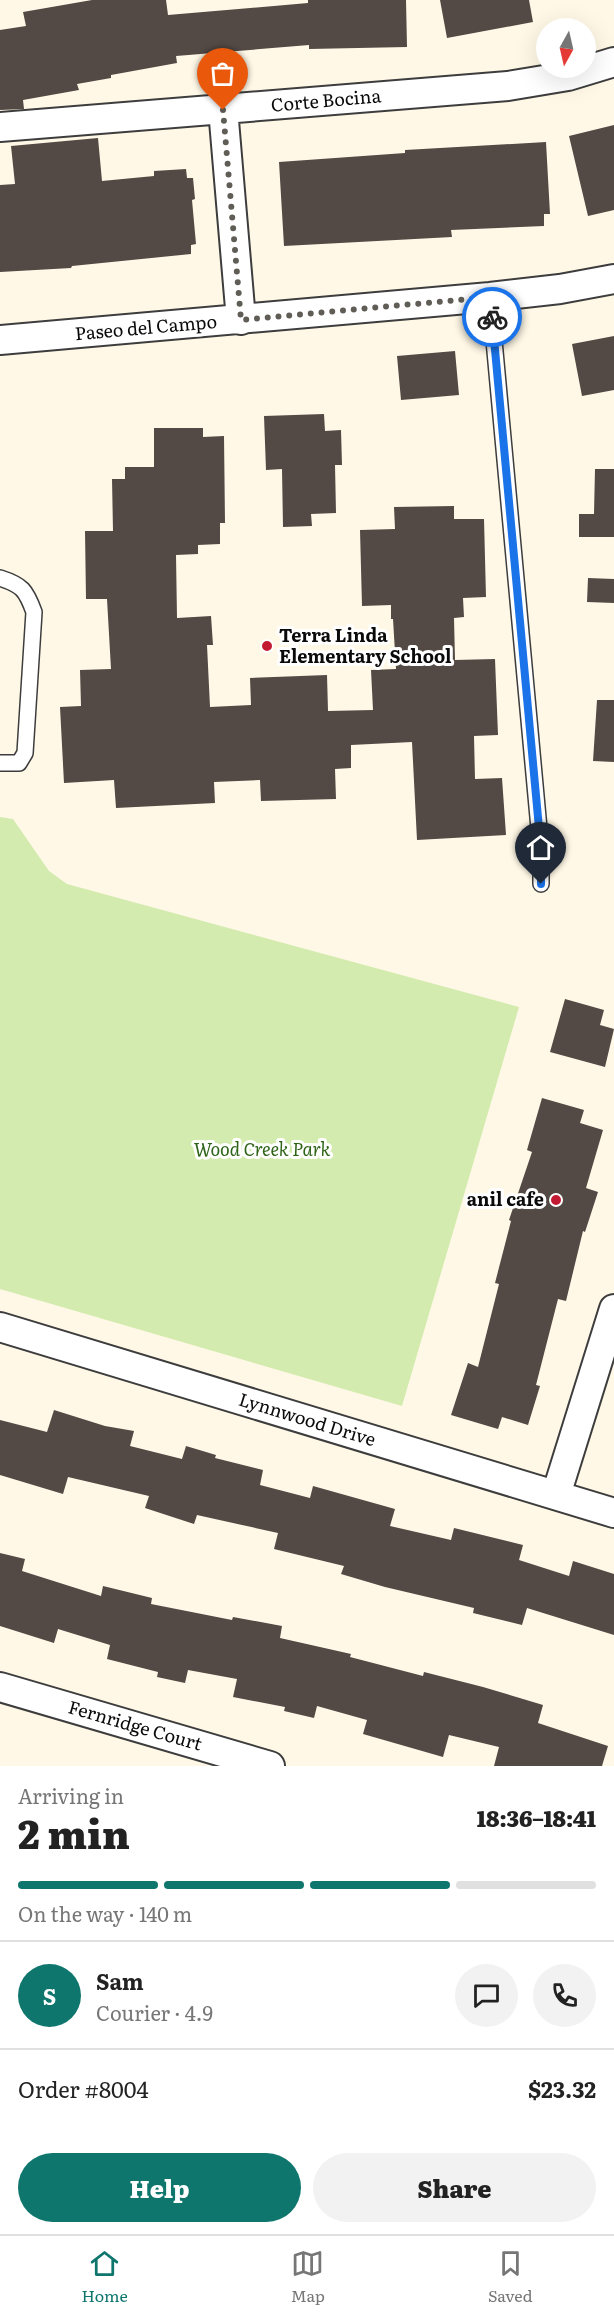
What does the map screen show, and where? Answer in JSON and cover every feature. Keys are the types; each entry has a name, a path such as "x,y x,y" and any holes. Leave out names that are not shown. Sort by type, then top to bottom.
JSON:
{"street":[{"name":"Corte Bocina","path":"0,127 508,86 568,76 614,62"},
{"path":"223,110 241,320"},
{"name":"Paseo del Campo","path":"0,340 490,297 560,289 614,279"},
{"path":"556,1495 614,1309"},
{"name":"Lynnwood Drive","path":"0,1327 614,1513"},
{"name":"Fernridge Court","path":"0,1687 270,1766"}],"lane":[{"path":"490,297 541,850 541,884"},
{"path":"0,578 17,583 27,593 34,612 25,753 19,764 0,762"}],"green space":[{"name":"Wood Creek Park","path":"0,817 13,819 49,871 67,884 519,1007 402,1406 0,1289"}],"building":[{"path":"92,0 166,0 168,15 308,3 308,0 406,0 407,47 309,49 309,45 176,56 177,63 111,75 111,78 77,84 79,90 23,100 24,109 0,110 0,30 26,26 23,12"},
{"path":"440,0 529,0 533,22 447,38"},
{"path":"614,125 614,210 588,216 569,136"},
{"path":"98,138 102,181 154,176 154,171 186,169 187,178 193,178 195,199 192,200 196,244 191,245 191,254 72,266 71,268 0,272 0,185 15,184 11,146"},
{"path":"546,142 550,214 544,214 544,226 451,230 452,237 284,246 279,162 405,153 405,150"},
{"path":"614,336 614,390 582,396 572,344"},
{"path":"455,351 459,395 401,400 397,356"},
{"path":"324,414 325,431 341,430 342,465 335,465 336,513 311,514 312,526 283,527 282,469 266,470 264,416"},
{"path":"154,428 203,428 203,437 224,436 225,523 220,523 220,544 198,545 198,554 176,555 177,618 211,616 213,645 207,645 210,707 251,705 250,678 327,675 328,711 373,710 371,670 396,669 393,619 391,619 391,605 362,606 360,530 395,529 394,507 454,506 454,519 484,519 486,597 463,598 464,617 454,618 455,660 495,659 498,735 474,736 475,779 502,778 506,835 417,840 412,742 351,745 351,768 335,769 336,799 261,801 260,780 214,782 215,803 116,808 114,780 64,783 60,707 81,706 80,670 111,669 107,599 86,599 85,531 113,531 112,479 125,479 125,467 154,467"},
{"path":"595,469 614,469 614,537 579,537 579,514 594,514"},
{"path":"588,578 614,579 614,603 587,602"},
{"path":"597,700 614,700 614,762 593,761"},
{"path":"565,999 604,1010 600,1025 614,1029 605,1067 550,1052"},
{"path":"542,1098 584,1110 580,1123 603,1130 586,1188 598,1192 585,1232 583,1231 566,1301 558,1299 536,1385 540,1386 528,1425 502,1417 498,1429 451,1415 468,1363 478,1367 499,1284 495,1283 511,1221 509,1220 532,1152 527,1150"},
{"path":"54,1410 105,1426 134,1431 130,1446 182,1459 186,1446 216,1455 215,1458 263,1470 260,1485 310,1498 313,1486 395,1509 390,1526 451,1540 454,1528 523,1545 519,1560 569,1576 573,1561 614,1574 614,1635 527,1608 522,1625 473,1613 474,1608 341,1574 344,1566 274,1549 278,1533 197,1515 194,1524 145,1508 149,1496 68,1477 63,1494 0,1475 0,1420 47,1432"},
{"path":"0,1553 25,1559 22,1571 101,1596 103,1586 152,1598 151,1604 232,1620 233,1617 282,1626 280,1638 351,1654 350,1657 423,1676 424,1672 483,1687 543,1705 538,1723 608,1746 602,1766 494,1766 499,1747 449,1735 443,1757 363,1734 367,1720 317,1706 314,1718 284,1711 285,1707 233,1697 237,1679 188,1670 185,1683 157,1677 158,1672 107,1659 110,1645 58,1629 54,1643 0,1626"}],"way so far":[{"path":"223,110 241,320 490,297 492,317"}],"place":[{"name":"Terra Linda Elementary School","path":"267,646"},
{"name":"anil cafe","path":"556,1200"}],"route":[{"path":"492,317 541,850 541,884"}]}
